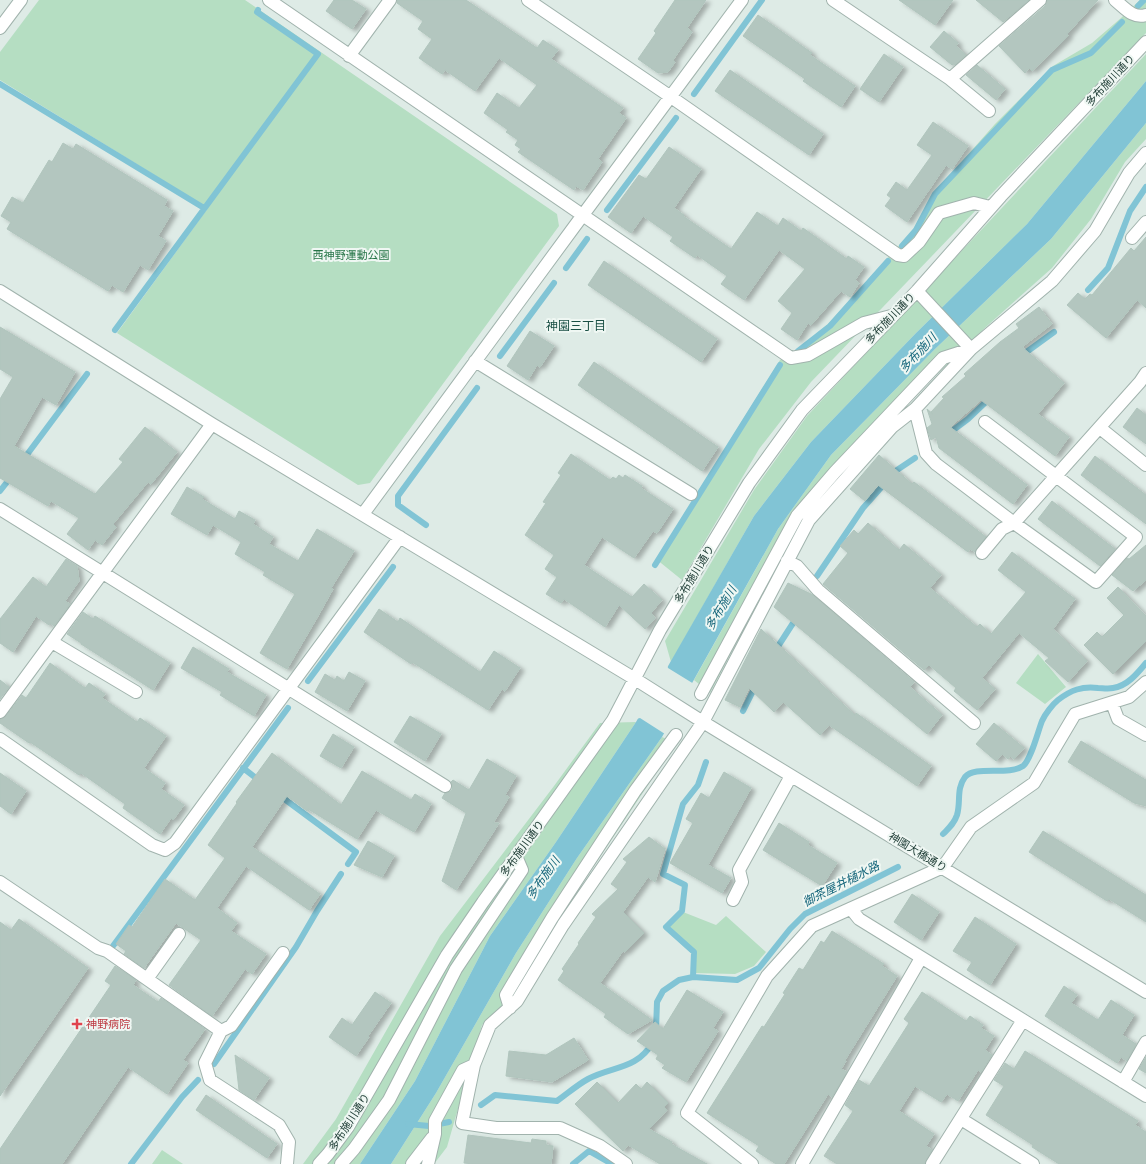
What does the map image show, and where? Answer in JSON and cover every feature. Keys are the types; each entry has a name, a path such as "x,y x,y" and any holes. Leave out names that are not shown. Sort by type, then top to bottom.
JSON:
{"street":[{"path":"0,28 20,0"},
{"path":"269,0 791,358 808,355 864,323 892,316"},
{"path":"349,56 390,0"},
{"path":"528,0 671,96 898,255 904,256 920,242 939,213 974,203 990,207"},
{"path":"363,514 742,0"},
{"path":"833,0 950,79 989,111"},
{"path":"950,79 1040,0"},
{"path":"1115,0 1132,14 1144,14"},
{"name":"多布施川通り","path":"319,1164 348,1128 447,955 613,720 660,630 749,483 802,410 917,291 990,207 1146,42"},
{"path":"626,1164 600,1146 560,1128 496,1128 462,1123 474,1065 490,1025 517,1001 564,925 702,722 809,520 892,427 915,410 971,349 1052,281 1095,231 1129,173 1146,154"},
{"path":"1132,238 1146,222"},
{"path":"917,291 971,349"},
{"name":"神園大橋通り","path":"0,292 212,424 647,686 702,722 943,867 1146,992"},
{"path":"701,694 797,516 835,472 943,358 971,349"},
{"path":"475,361 691,494"},
{"path":"982,553 1002,529 1014,523 1144,380"},
{"path":"915,410 926,453 936,464 1096,582 1141,534 1057,476 985,422"},
{"path":"0,712 212,424"},
{"path":"1100,428 1146,465"},
{"path":"0,509 445,786"},
{"path":"0,739 152,845 165,850 175,843 400,537"},
{"path":"787,561 797,566 818,590 974,723"},
{"path":"52,642 136,692"},
{"path":"752,1164 687,1114 767,976 812,926 943,867 971,827 1034,783 1075,714 1129,697 1146,682"},
{"path":"1112,703 1118,719 1146,735"},
{"path":"510,1008 506,995 552,918 635,791 676,734"},
{"path":"732,900 742,882 739,870 791,776"},
{"path":"341,1164 354,1149 389,1100 456,968 522,870 516,856"},
{"path":"0,882 98,948 107,951 221,1031"},
{"path":"851,909 859,920 1146,1096"},
{"path":"147,979 179,934"},
{"path":"283,953 231,1026 221,1031 205,1062 210,1080 278,1125 289,1142 287,1164"},
{"path":"805,1163 921,958"},
{"path":"932,1164 1023,1020"},
{"path":"1123,1082 1146,1042"},
{"path":"428,1164 436,1134 435,1121 463,1070 474,1065"},
{"path":"961,1119 1033,1164"},
{"path":"412,1164 436,1134"}],"green space":[{"name":"西神野運動公園","path":"39,0 245,0 557,214 559,226 370,483 358,485 117,333 208,208 0,80 0,52"},
{"path":"1140,0 1146,0 1146,33 811,382 759,449 682,580 656,559 780,360 796,351 828,324 913,230 934,193 995,124 1053,66 1092,43"},
{"path":"1146,54 1146,81 1027,224 916,333 811,442 754,516 671,662 665,641 754,490 807,416"},
{"path":"1146,123 1146,139 1125,162 1091,219 1052,268 987,326 890,419 801,520 710,693 694,680 778,529 831,455 935,349 1051,239"},
{"path":"1038,654 1066,687 1045,704 1016,683"},
{"path":"636,722 556,842 490,936 415,1081 360,1164 303,1164 336,1119 440,936 600,723"},
{"path":"662,737 676,743 556,923 514,995 482,1025 447,1147 434,1164 391,1164 436,1093 516,953 577,858"},
{"path":"683,912 716,925 726,916 766,952 754,966 735,974 693,973 692,954 666,930"},
{"path":"162,1150 183,1164 152,1164"}],"water":[{"name":"多布施川","path":"1146,81 1146,123 1051,239 935,349 831,455 778,529 662,737 577,858 516,953 436,1093 391,1164 360,1164 415,1081 490,936 556,842 636,722 754,516 811,442 916,333 1027,224"}],"pier":[{"path":"667,665 668,668 694,684 665,734 640,718 636,719"}],"building":[{"path":"334,0 352,0 366,9 352,29 326,11"},
{"path":"397,0 466,0 537,48 543,40 558,50 551,59 623,108 619,113 626,118 598,159 602,162 583,190 576,186 574,190 518,152 521,149 515,145 518,140 506,132 508,130 484,113 497,93 519,108 537,85 499,58 475,91 445,70 442,74 419,58 432,39 418,29 423,21 397,3"},
{"path":"675,0 706,0 687,28 692,32 673,60 675,62 668,72 658,73 638,59 656,33 654,31"},
{"path":"899,0 953,0 935,25"},
{"path":"976,0 1029,0 1003,22"},
{"path":"1047,0 1098,0 1067,34 1068,36 1032,71 1029,68 1025,73 999,46 1045,6"},
{"path":"758,15 812,53 810,55 855,86 841,107 803,81 805,79 743,36"},
{"path":"944,31 958,43 956,46 966,55 955,65 952,65 930,47"},
{"path":"884,54 903,67 879,102 860,89"},
{"path":"977,65 1005,89 996,100 966,75"},
{"path":"730,70 823,134 809,155 715,91"},
{"path":"933,122 968,146 952,169 946,165 907,222 885,206 891,198 887,195 896,182 907,190 932,155 917,145"},
{"path":"63,143 73,149 76,144 167,200 164,206 173,211 158,236 166,241 148,270 140,265 123,292 112,285 108,291 7,229 11,222 1,216 12,197 23,203 49,160 52,162"},
{"path":"669,147 701,169 674,208 684,215 683,216 731,249 757,212 778,226 783,218 801,231 803,228 847,259 848,256 864,267 855,280 859,283 850,297 841,291 811,325 808,323 797,340 781,329 792,313 778,301 805,269 779,250 744,300 721,284 727,276 697,255 695,258 670,241 673,237 643,216 631,233 608,217 639,175 646,179"},
{"path":"1146,237 1146,308 1137,300 1106,338 1067,305 1078,293 1085,299 1090,294 1092,295 1131,248 1134,251"},
{"path":"604,261 717,339 701,362 588,285"},
{"path":"1039,307 1052,324 1022,347 1064,383 1038,414 1069,437 1055,456 981,400 950,427 1027,485 1013,504 939,448 936,437 931,440 927,428 932,424 927,409 933,414 931,412 944,398 942,397 966,376 964,374 1000,342 1019,328 1016,324"},
{"path":"0,327 75,372 56,405 42,397 14,446 95,494 123,462 119,459 145,427 177,452 151,484 148,482 113,524 116,527 102,545 95,540 88,550 67,534 79,518 51,501 48,506 0,478 0,399 13,377 0,369"},
{"path":"530,331 554,346 540,367 537,365 528,380 507,366"},
{"path":"594,362 718,447 702,471 578,385"},
{"path":"1137,408 1146,415 1146,444 1123,427"},
{"path":"571,454 610,480 613,477 616,479 619,475 623,478 625,475 642,486 641,488 673,509 657,533 653,531 634,558 602,537 584,565 632,597 644,584 662,600 651,613 655,618 645,629 619,605 605,627 564,599 561,603 546,594 557,577 545,569 554,555 525,535 546,503 543,502 561,475 558,473"},
{"path":"879,455 912,484 914,482 986,537 975,552 970,549 968,552 878,485 865,501 850,489"},
{"path":"1095,456 1146,495 1146,524 1081,475"},
{"path":"187,487 204,497 202,499 235,519 239,511 255,520 253,524 273,537 269,544 298,561 317,529 354,551 331,588 333,589 287,669 260,653 295,594 263,575 265,572 235,554 241,542 213,525 207,535 171,514"},
{"path":"1052,501 1115,549 1100,566 1038,519"},
{"path":"868,523 899,550 904,544 941,575 930,588 977,627 980,624 991,634 1026,592 998,570 1012,552 1075,599 1053,629 1087,661 1068,682 1045,661 1049,658 1019,633 982,678 995,689 977,710 954,691 956,688 929,665 924,670 823,584 848,553 840,546 854,530 858,534"},
{"path":"1146,545 1146,580 1133,591 1112,575 1127,558 1129,559"},
{"path":"66,559 77,566 79,581 65,601 70,604 54,626 50,623 49,625 36,616 13,652 0,643 0,619 33,577 46,587"},
{"path":"788,583 813,595 914,682 910,687 942,715 927,734 774,607"},
{"path":"1118,587 1146,616 1146,641 1113,674 1084,645 1097,632 1102,637 1124,615 1107,598"},
{"path":"379,609 398,622 400,618 480,672 494,651 520,668 505,691 502,689 488,710 412,662 411,664 364,632"},
{"path":"83,612 93,619 95,616 170,663 153,690 67,634"},
{"path":"761,629 855,715 856,713 931,766 917,786 829,725 820,735 783,702 774,712 749,688 740,707 725,700"},
{"path":"193,647 229,669 227,672 266,695 254,716 220,695 222,692 181,668"},
{"path":"50,663 85,688 89,683 105,694 102,698 137,722 140,718 166,736 144,768 165,783 161,789 184,805 173,820 171,818 160,834 123,808 125,804 81,773 79,775 0,723 0,719 6,716 22,695 26,698"},
{"path":"349,672 365,681 347,711 315,692 325,674 335,680 337,676 344,681"},
{"path":"0,680 9,687 0,699"},
{"path":"410,716 441,734 425,761 394,742"},
{"path":"994,723 1024,748 1014,759 1010,756 1008,759 1002,754 996,761 976,744"},
{"path":"333,734 354,747 341,768 320,756"},
{"path":"1081,741 1146,780 1146,806 1134,803 1068,762"},
{"path":"272,753 341,805 362,771 411,800 415,794 431,804 414,832 376,810 357,839 308,809 307,811 287,796 252,847 320,894 309,910 246,866 217,908 237,923 231,931 266,954 252,974 245,969 212,1016 169,985 201,940 176,923 144,968 124,954 126,951 116,944 129,925 132,927 165,879 195,900 225,858 208,845 237,803 236,802"},
{"path":"487,759 516,776 505,795 509,797 493,823 499,823 456,890 442,881 466,813 442,798 445,793 452,790 451,782 453,780 469,790"},
{"path":"724,772 751,788 708,865 731,878 722,893 670,863 693,823 686,819 701,793 709,798"},
{"path":"0,773 26,791 11,814 0,806"},
{"path":"779,823 809,842 808,845 837,863 822,886 763,850"},
{"path":"1043,831 1146,895 1146,922 1109,899 1107,901 1029,852"},
{"path":"649,837 665,849 655,882 648,877 623,912 644,933 625,952 623,951 600,983 652,1020 628,1034 604,1017 606,1014 558,980 564,971 562,969 596,917 592,914 618,889 611,884 627,862 623,859"},
{"path":"368,841 394,856 382,877 354,865"},
{"path":"912,894 939,912 921,940 894,922"},
{"path":"975,917 1016,944 990,985 967,970 972,962 953,951"},
{"path":"19,919 88,968 0,1096 0,922 11,930"},
{"path":"832,931 884,964 882,966 897,976 845,1060 846,1061 841,1069 847,1072 832,1097 828,1094 784,1164 776,1164 756,1151 759,1146 707,1113 762,1026 764,1027 785,994 783,993 799,968 803,970 821,941 824,943"},
{"path":"115,966 136,980 133,985 158,1002 161,998 205,1029 183,1060 188,1063 167,1094 128,1067 62,1164 0,1164 0,1149 111,985 105,981"},
{"path":"1064,986 1077,995 1071,1003 1098,1020 1111,1000 1134,1015 1122,1035 1136,1044 1127,1061 1121,1057 1117,1063 1045,1016"},
{"path":"687,990 723,1012 713,1028 718,1031 686,1082 662,1068 665,1065 656,1059 658,1055 637,1041 655,1022 663,1029"},
{"path":"375,992 391,1003 356,1056 329,1037 342,1018 352,1025"},
{"path":"922,992 966,1021 970,1016 983,1025 981,1028 994,1036 985,1050 992,1055 981,1072 978,1070 958,1101 947,1094 941,1102 915,1086 899,1111 934,1134 926,1146 932,1150 925,1164 837,1164 824,1156 853,1111 845,1105 859,1080 869,1086 909,1023 904,1019"},
{"path":"574,1038 588,1060 552,1082 506,1076 509,1051 546,1055"},
{"path":"1025,1051 1138,1121 1135,1125 1146,1132 1146,1164 1059,1164 1032,1147 1033,1145 986,1115 1004,1086 994,1080 1005,1063 1014,1069"},
{"path":"235,1055 269,1078 254,1100 239,1090"},
{"path":"1146,1057 1146,1073 1139,1069"},
{"path":"597,1082 618,1103 636,1084 641,1089 647,1082 668,1103 664,1107 667,1110 649,1129 672,1142 671,1144 707,1164 660,1164 628,1145 623,1151 575,1104"},
{"path":"206,1095 277,1144 267,1158 196,1110"},
{"path":"468,1135 531,1143 532,1139 546,1141 546,1145 553,1146 551,1164 464,1163"}],"waterway":[{"path":"694,94 762,0"},
{"path":"1138,6 1144,0"},
{"path":"115,330 318,54 257,12 258,10"},
{"path":"902,246 916,230 935,194 1052,70 1091,53 1122,22"},
{"path":"0,84 204,208"},
{"path":"607,210 676,118"},
{"path":"1088,290 1108,268 1130,211 1146,187"},
{"path":"566,268 587,239"},
{"path":"798,351 830,326 888,261"},
{"path":"500,356 554,283"},
{"path":"1021,356 1054,332"},
{"path":"655,565 780,365"},
{"path":"23,460 87,374"},
{"path":"426,525 398,505 398,496 477,388"},
{"path":"948,434 968,419 990,398"},
{"path":"892,475 915,458"},
{"path":"0,491 11,477"},
{"path":"817,576 863,508 886,482"},
{"path":"308,681 393,567"},
{"path":"775,651 797,617"},
{"name":"御茶屋井樋水路","path":"943,834 956,818 961,786 965,777 970,773 1017,769 1023,766 1029,758 1043,718 1058,700 1072,691 1082,688 1109,688 1123,685 1146,663"},
{"path":"743,711 756,685"},
{"path":"113,946 288,708"},
{"path":"693,977 694,952 666,927 682,911 685,885 663,874 683,804 698,785 706,762"},
{"path":"243,768 260,781"},
{"path":"279,795 356,852 348,864"},
{"name":"御茶屋井樋水路","path":"656,1030 657,1002 663,991 679,980 693,977 737,980 759,968 790,929 805,914 898,867"},
{"path":"214,1064 296,947 341,874"},
{"name":"御茶屋井樋水路","path":"481,1105 495,1095 557,1101 588,1079 632,1063 647,1051 653,1042"},
{"path":"131,1164 182,1097 198,1080"},
{"path":"408,1124 429,1126 449,1122"},
{"path":"573,1164 589,1151 612,1164"}],"place":[{"name":"神野病院","path":"77,1024"}],"district":[{"name":"神園三丁目","path":"576,326"}]}
